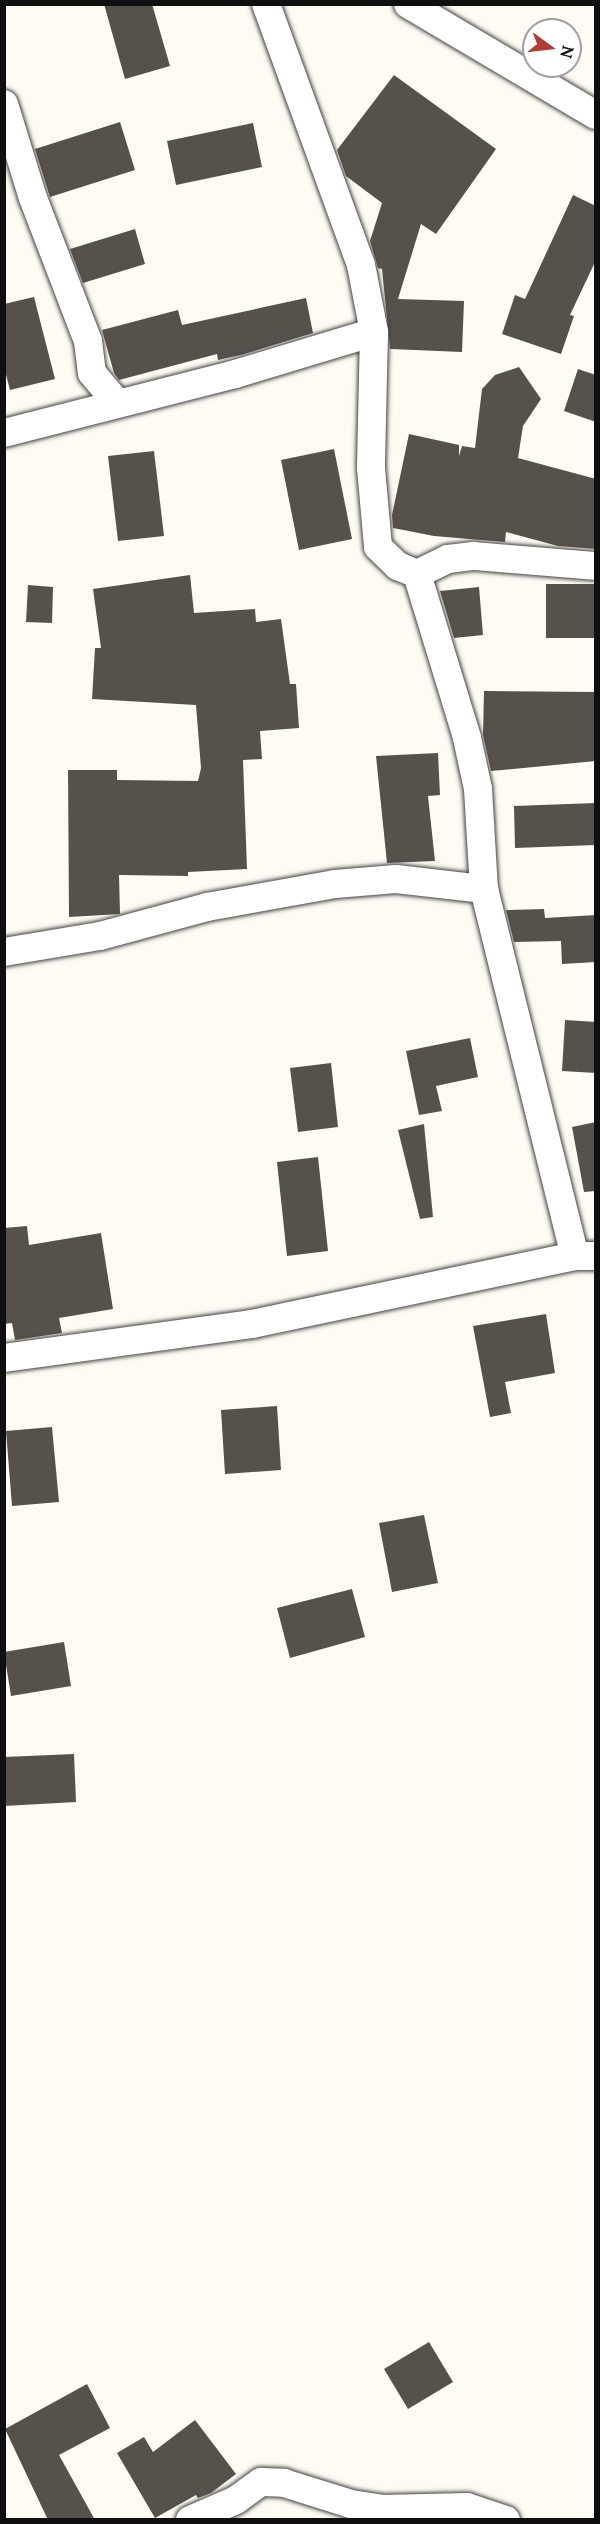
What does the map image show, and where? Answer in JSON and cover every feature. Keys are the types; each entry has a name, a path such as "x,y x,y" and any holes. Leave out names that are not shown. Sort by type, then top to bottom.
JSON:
{"street":[{"path":"266,4 353,238 374,332 371,468 378,547 398,566 417,574 448,559 474,556 596,566"},
{"path":"408,4 596,115"},
{"path":"4,104 36,207 88,341 92,373 118,404"},
{"path":"4,433 245,371 374,332"},
{"path":"4,1358 252,1324 585,1256 484,889 473,763 417,574"},
{"path":"4,952 100,936 207,907 335,884 396,879 484,889"},
{"path":"190,2520 236,2500 261,2482 284,2483 351,2504 381,2509 467,2507 506,2520"}],"building":[{"path":"104,4 152,4 170,66 125,79"},
{"path":"394,75 496,149 436,234 421,224 398,299 464,301 462,352 390,349 382,269 378,268 370,241 382,203 346,176 337,150"},
{"path":"120,122 135,170 50,197 35,149"},
{"path":"253,123 262,167 176,185 167,141"},
{"path":"573,195 596,206 596,260 570,315 574,316 561,354 502,334 515,295 525,299"},
{"path":"135,229 145,264 83,283 70,249"},
{"path":"34,297 55,379 10,390 4,367 4,304"},
{"path":"306,298 313,333 241,355 218,360 217,354 119,380 114,373 102,330 178,310 182,325"},
{"path":"519,367 541,399 523,426 518,458 596,479 596,549 558,546 506,532 505,542 434,536 393,528 392,515 409,434 459,445 459,456 462,446 475,448 482,389 495,375"},
{"path":"578,369 596,375 596,422 564,411"},
{"path":"334,449 352,539 299,550 281,460"},
{"path":"154,451 164,536 118,541 108,456"},
{"path":"190,575 194,613 255,609 256,622 281,619 290,684 296,684 299,728 260,731 262,759 243,760 247,869 188,872 188,876 119,875 120,914 69,917 68,770 117,770 117,780 198,781 201,768 196,705 92,699 95,648 101,648 93,589"},
{"path":"546,584 596,584 596,638 546,638"},
{"path":"28,585 53,587 52,623 26,622"},
{"path":"479,587 483,635 454,638 440,591"},
{"path":"484,691 596,692 596,761 491,771 483,735"},
{"path":"438,753 440,795 428,796 435,861 387,863 376,756"},
{"path":"596,803 596,845 515,848 514,806"},
{"path":"544,909 545,918 596,915 596,962 562,964 561,941 514,942 506,910"},
{"path":"565,1020 596,1022 596,1073 562,1071"},
{"path":"470,1038 478,1077 436,1086 442,1111 419,1115 406,1051"},
{"path":"331,1063 338,1127 298,1132 290,1068"},
{"path":"596,1122 596,1191 584,1192 572,1127"},
{"path":"424,1124 433,1217 420,1219 398,1130"},
{"path":"318,1157 328,1251 287,1256 277,1162"},
{"path":"27,1226 29,1245 101,1233 113,1309 59,1318 62,1333 15,1340 12,1323 4,1324 4,1228"},
{"path":"546,1314 555,1373 505,1382 511,1413 490,1417 473,1326"},
{"path":"277,1406 281,1470 225,1474 221,1410"},
{"path":"52,1427 59,1502 12,1506 6,1431"},
{"path":"424,1515 438,1583 392,1592 379,1523"},
{"path":"352,1589 365,1637 290,1658 277,1608"},
{"path":"64,1642 71,1686 11,1696 4,1652"},
{"path":"74,1754 76,1802 4,1806 4,1757"},
{"path":"429,2342 453,2382 408,2409 384,2369"},
{"path":"87,2384 110,2428 59,2455 95,2520 48,2520 5,2429"},
{"path":"195,2420 236,2474 211,2493 198,2498 196,2495 155,2518 117,2453 144,2437 153,2452"}]}
